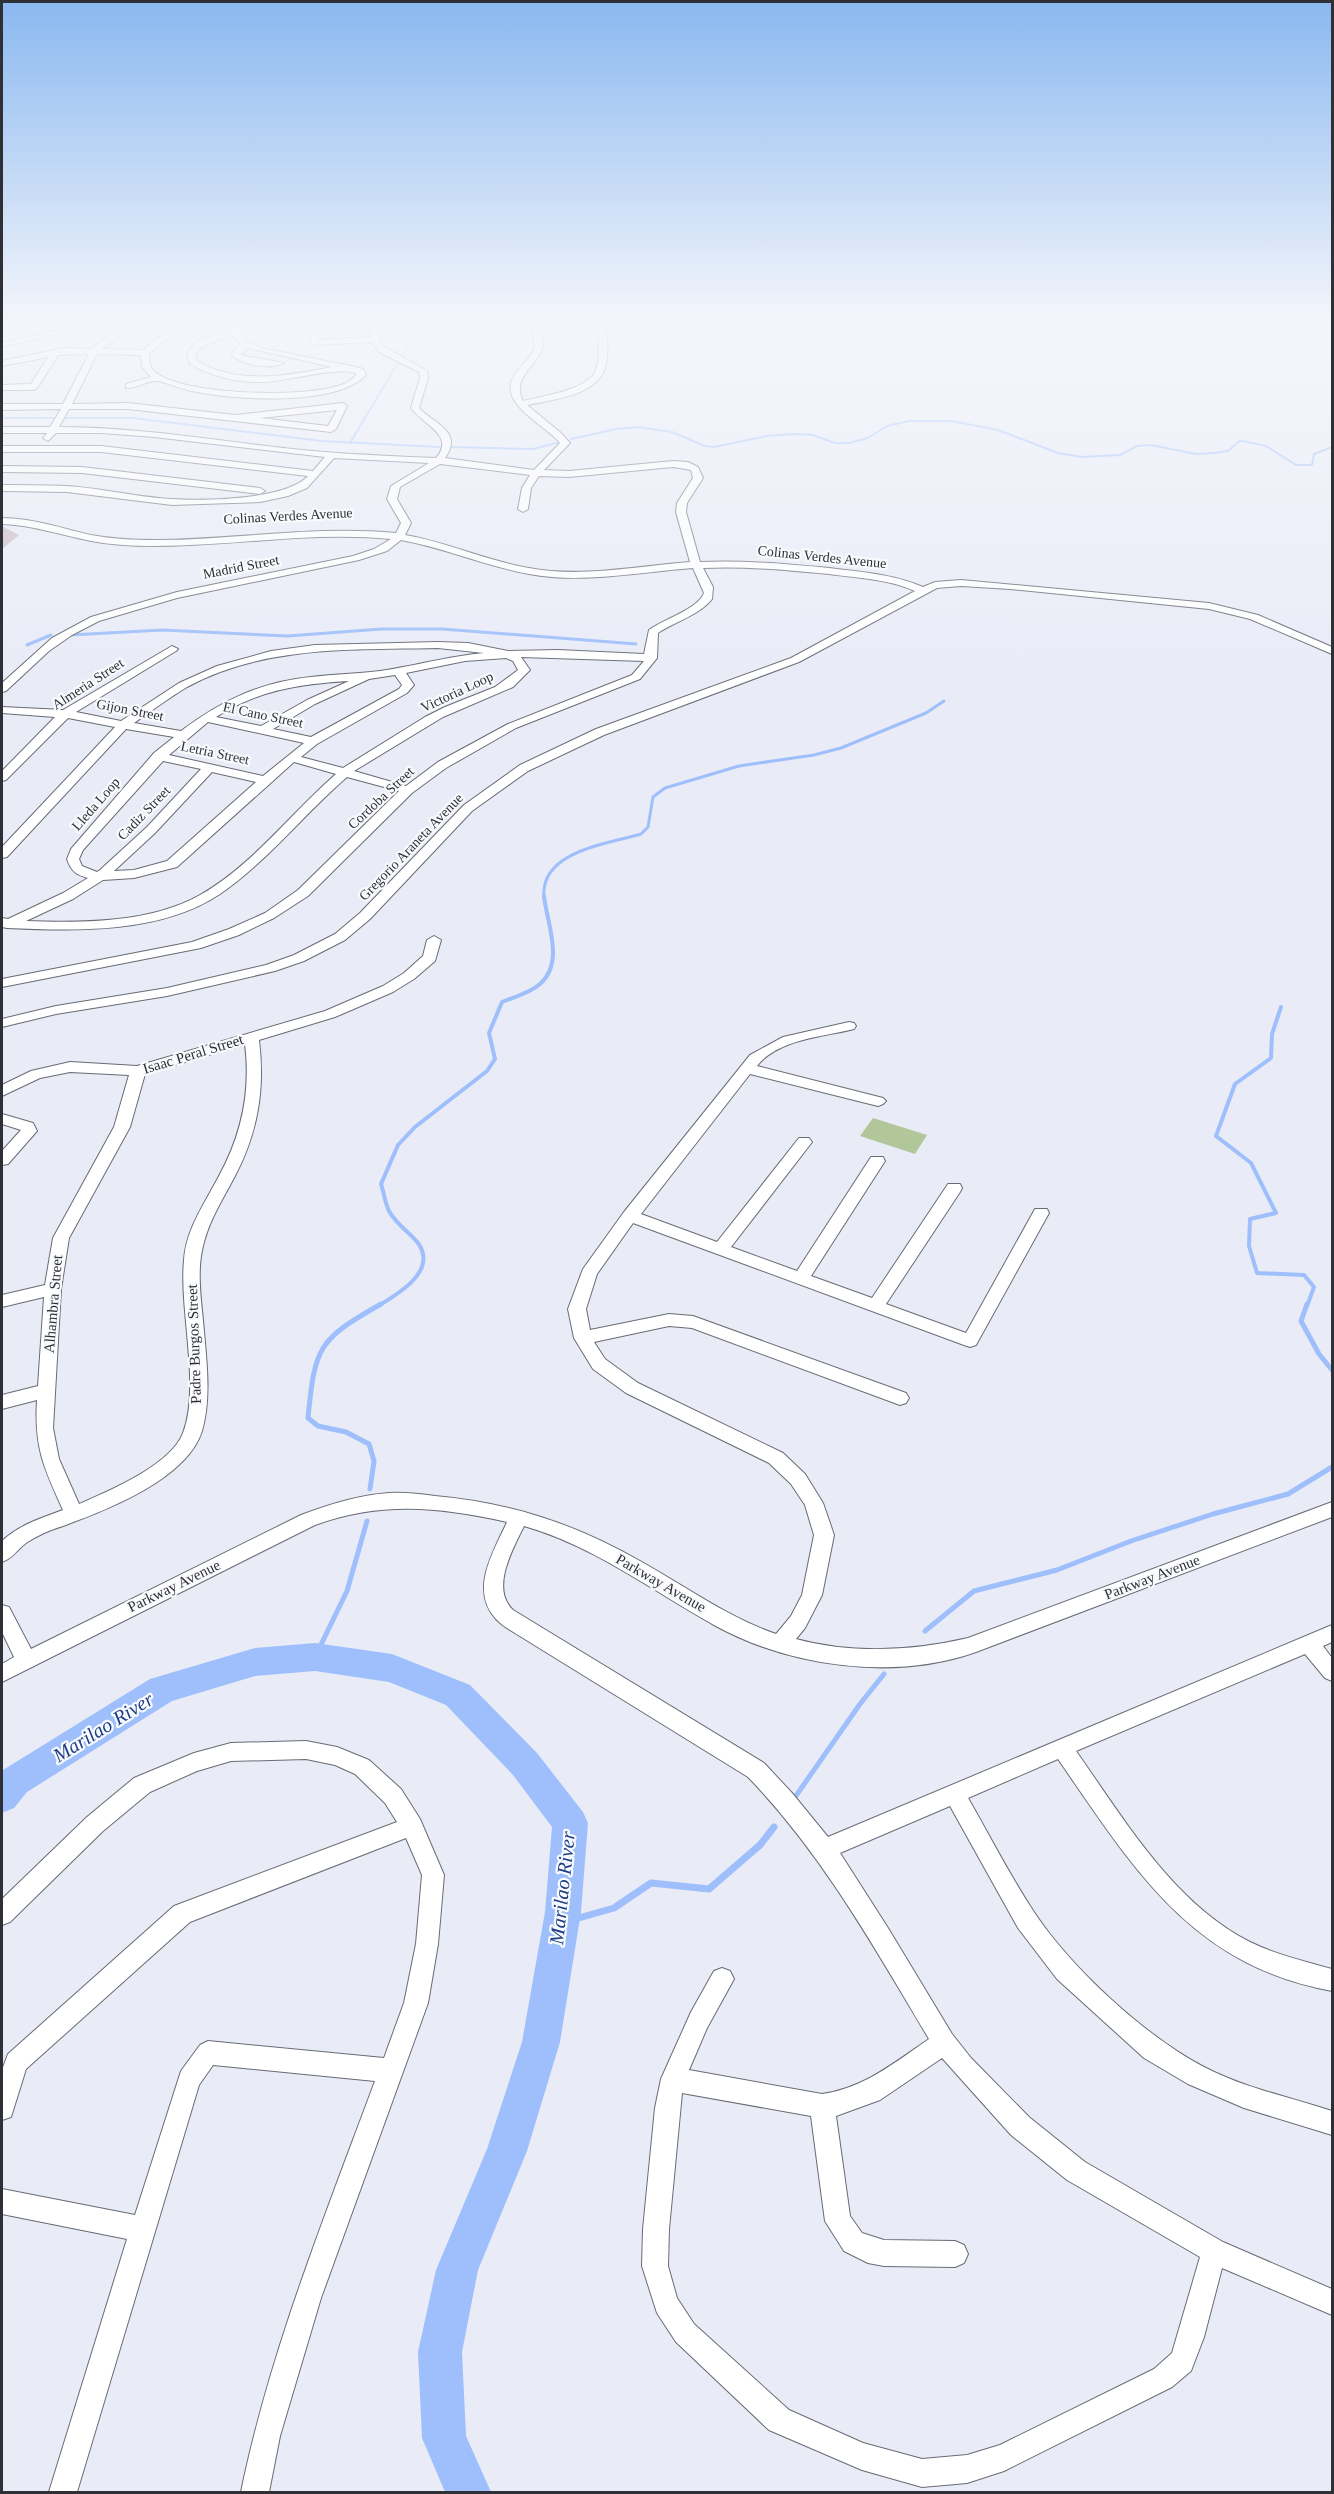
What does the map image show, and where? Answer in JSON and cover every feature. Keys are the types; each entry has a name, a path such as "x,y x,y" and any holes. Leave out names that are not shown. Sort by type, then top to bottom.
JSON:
{"street":[{"path":"40,449 44,443"},
{"path":"234,443 332,455 440,460 535,473 569,474 673,464 688,465 696,469 698,478 682,503 681,512 694,562 708,587 707,599 696,609 667,622 653,632 650,640 651,658 589,654 507,654"},
{"path":"401,534 406,524 405,518 392,499 396,486 440,460 445,443"},
{"path":"523,509 524,493 535,473 562,443"},
{"path":"2,449 101,449 316,474"},
{"path":"2,488 67,489 189,503 260,499 285,494 304,486 332,455"},
{"path":"2,469 82,470 285,494"},
{"name":"Colinas Verdes Avenue","path":"2,516 38,518 93,534 136,538 337,527 401,534 532,572 588,574 694,562 766,565 874,576 907,583 921,590"},
{"name":"Colinas Verdes Avenue","path":"2,521 43,525 75,535 121,542 168,542 331,532 401,534"},
{"name":"Madrid Street","path":"2,689 45,647 95,619 145,602 277,576 369,554 390,545 401,534"},
{"name":"Gregorio Araneta Avenue","path":"2,1023 56,1010 167,992 270,968 299,958 340,937 365,916 468,808 524,768 600,732 795,660 921,590 943,583 987,584 1209,606 1254,618 1332,651"},
{"name":"Victoria Loop","path":"2,854 123,724 195,678 240,662 271,654 315,648 438,645 468,646 507,654 517,659 524,669 511,683 433,717 345,772 249,864 203,898 172,910 92,925 3,925"},
{"name":"Almeria Street","path":"2,777 65,714 172,649"},
{"name":"Lleda Loop","path":"98,876 84,873 76,868 74,854 158,756 181,735 206,718 259,689 289,681 368,676 466,658 507,654"},
{"name":"Cordoba Street","path":"2,983 157,955 236,932 288,906 408,790 442,765 491,736 636,677 651,658"},
{"path":"98,876 134,874 172,864 265,780 313,741 403,691 408,685 406,679 397,671"},
{"path":"261,731 311,702 368,676"},
{"name":"Gijon Street","path":"2,710 65,714 181,735"},
{"name":"El Cano Street","path":"206,718 313,741"},
{"name":"Letria Street","path":"158,756 265,780"},
{"path":"294,758 408,790"},
{"name":"Cadiz Street","path":"3,925 86,885 98,876 140,842 209,768"},
{"name":"Isaac Peral Street","path":"2,1091 36,1074 69,1067 138,1071 330,1014 388,989 410,976 430,958 434,940"},
{"path":"780,1644 798,1622 812,1595 824,1535 814,1503 803,1487 776,1458 737,1437 632,1388 599,1364 583,1338 577,1309 589,1273 630,1216 746,1068 768,1048 780,1042 849,1026"},
{"name":"Padre Burgos Street","path":"2,1554 14,1539 27,1532 74,1514 134,1485 158,1470 186,1446 198,1407 191,1283 192,1257 207,1212 238,1152 253,1106 256,1079 251,1036"},
{"path":"746,1068 878,1101"},
{"name":"Alhambra Street","path":"74,1514 50,1459 44,1428 53,1289 61,1238 122,1127 138,1071"},
{"path":"2,1119 28,1127 29,1131 2,1160"},
{"path":"721,1248 804,1142"},
{"path":"801,1278 877,1161"},
{"path":"876,1305 954,1188"},
{"path":"630,1216 970,1341 1041,1213"},
{"path":"2,1301 53,1289"},
{"path":"583,1338 669,1320 693,1322 900,1398"},
{"path":"2,1402 46,1391"},
{"name":"Parkway Avenue","path":"2,1673 276,1536 327,1514 393,1500 471,1506 519,1516 556,1527 631,1564 750,1634 780,1644 824,1653 872,1656 924,1656 953,1651 1332,1509"},
{"path":"519,1516 493,1580 492,1591 500,1609 530,1632 756,1770 774,1787 824,1849 944,2042 963,2066 1020,2126 1076,2171 1214,2251 1332,2302"},
{"path":"2,1613 26,1660"},
{"path":"824,1849 1332,1633"},
{"path":"1309,1644 1332,1672"},
{"path":"1062,1748 1125,1838 1178,1903 1243,1952 1272,1965 1332,1980"},
{"path":"2,1914 95,1824 142,1785 194,1762 231,1752 306,1750 337,1756 362,1767 393,1796 411,1826 433,1875 427,1944 416,2002 308,2298 266,2436 255,2493"},
{"path":"955,1795 1026,1920 1065,1971 1152,2050 1196,2076 1244,2096 1332,2123"},
{"path":"2,2108 16,2062 182,1914 411,1826"},
{"path":"722,1979 699,2020 673,2079 667,2108 655,2249 658,2282 666,2304 685,2333 779,2420 862,2456 922,2473 967,2469 1004,2457 1163,2378 1182,2362 1214,2251"},
{"path":"673,2079 822,2106 842,2105 868,2094 944,2042"},
{"path":"63,2493 189,2079 208,2053 391,2071"},
{"path":"822,2106 838,2221 852,2242 868,2250 884,2253 955,2254"},
{"path":"2,2201 144,2230"}],"green space":[{"path":"873,1118 927,1135 915,1154 860,1136"}],"building":[{"path":"2,526 19,535 2,549"}],"waterway":[{"path":"369,443 439,447"},
{"path":"452,447 533,449 555,443"},
{"path":"699,443 714,447 731,443"},
{"path":"1033,443 1058,453 1082,457 1120,455 1137,446 1151,445 1196,454 1214,453 1228,451 1236,443"},
{"path":"1254,443 1266,446 1296,465 1312,465 1314,454 1332,447"},
{"path":"71,635 162,630 288,636 381,629 442,629 636,644"},
{"path":"27,645 51,635"},
{"path":"544,896 546,881 553,869 564,859 595,846 641,834 648,827 653,797 665,788 739,766 814,755 841,748 926,713 944,701"},
{"path":"378,1306 405,1288 419,1272 423,1263 423,1253 418,1243 389,1211 381,1184 398,1145 415,1127 487,1071 495,1059 489,1033 502,1002 532,990 547,975 552,965 553,954 544,896"},
{"path":"1281,1007 1272,1034 1271,1058 1235,1084 1216,1136 1251,1163 1276,1213 1250,1219 1249,1246 1257,1273 1304,1275 1314,1287 1307,1306"},
{"path":"370,1489 374,1461 369,1444 346,1432 318,1426 308,1418 314,1375 324,1348 344,1327 381,1304"},
{"path":"1307,1304 1301,1321 1319,1354 1332,1370"},
{"path":"925,1631 974,1591 1057,1570 1131,1541 1213,1514 1288,1494 1332,1467"},
{"path":"315,1657 347,1591 367,1521"},
{"name":"Marilao River","path":"2,1797 15,1781 162,1689 255,1662 315,1657 392,1668 458,1695 525,1764 570,1823 563,1912 541,2042 507,2151 457,2270 440,2352 444,2438 468,2492"},
{"path":"793,1800 860,1704 884,1674"},
{"path":"561,1923 614,1908 651,1883 709,1889 760,1845 774,1827"}]}
